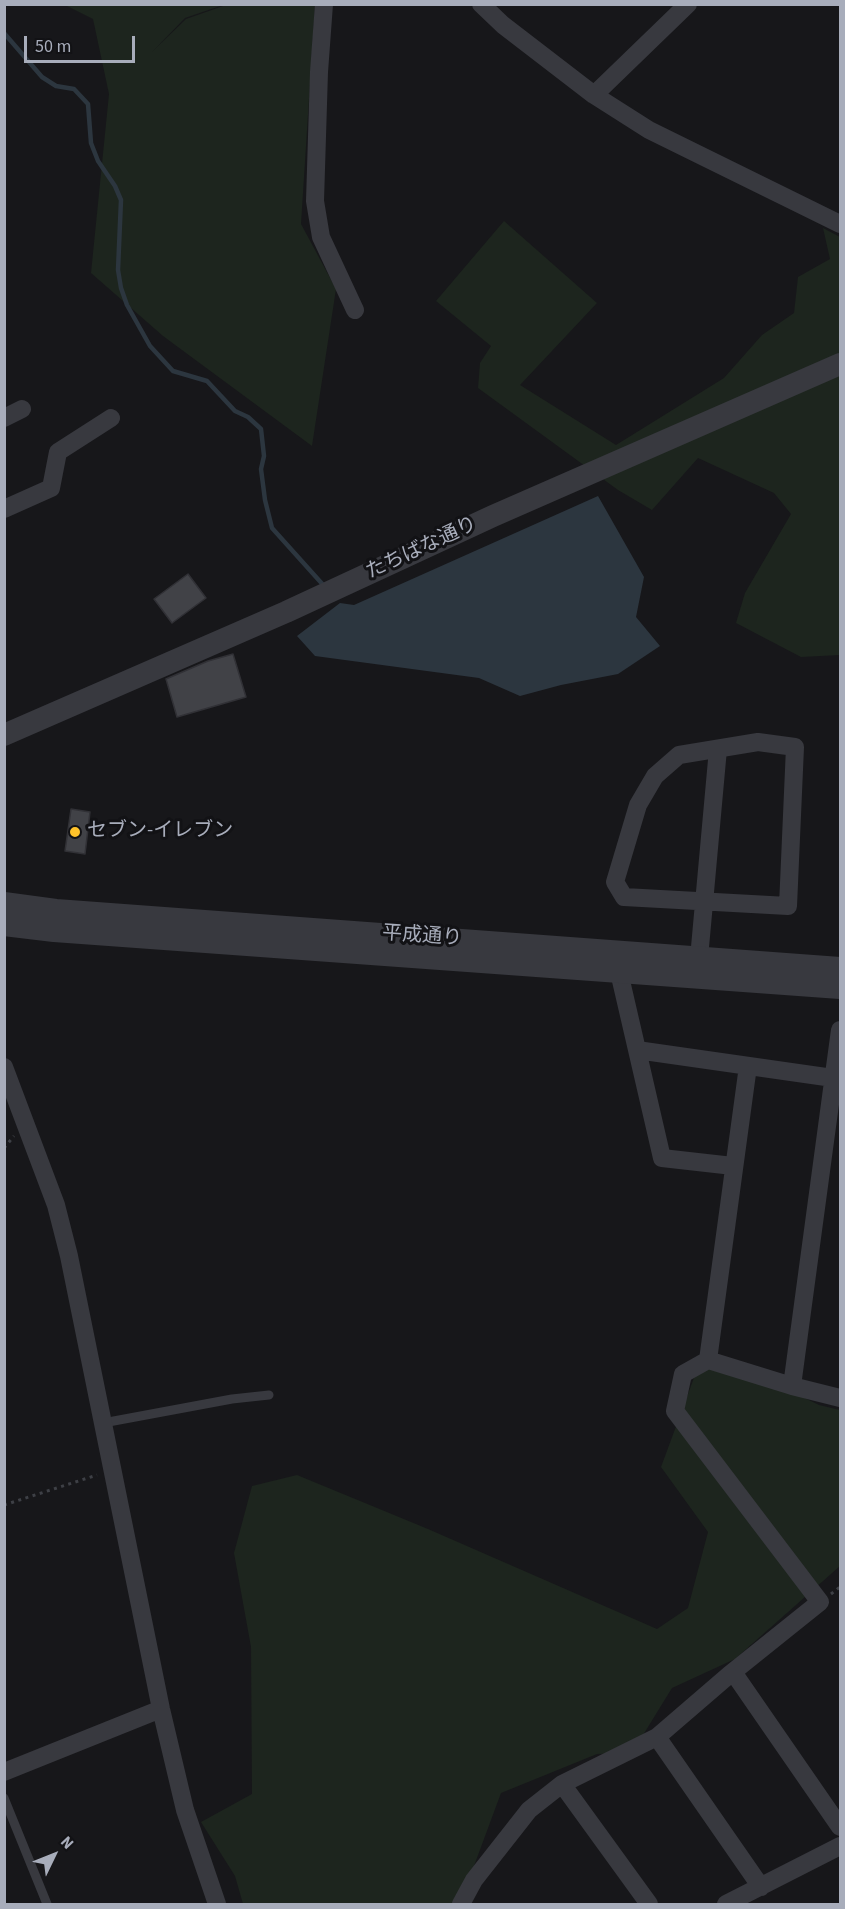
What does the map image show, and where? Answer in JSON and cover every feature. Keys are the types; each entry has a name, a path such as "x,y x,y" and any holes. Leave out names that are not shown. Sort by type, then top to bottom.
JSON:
{"street":[{"path":"324,4 319,72 315,201 321,237 355,310"},
{"path":"481,4 503,25 594,95 648,130 840,224"},
{"path":"594,95 688,4"},
{"name":"たちばな通り","path":"4,735 286,612 493,516 840,364"},
{"path":"4,418 22,409"},
{"path":"4,509 51,488 58,452 111,418"},
{"path":"758,742 795,747 788,906 705,900 624,897 615,882 638,805 655,776 679,755 758,742"},
{"path":"699,958 718,750"},
{"name":"平成通り","path":"4,903 56,910 840,968"},
{"name":"平成通り","path":"4,925 54,931 840,988"},
{"path":"619,972 662,1158 734,1166"},
{"path":"792,1386 837,1078 840,1030"},
{"path":"637,1050 837,1078"},
{"path":"708,1360 748,1066"},
{"path":"4,1067 56,1205 69,1256 161,1709 185,1810 217,1905"},
{"path":"461,1905 474,1880 529,1810 562,1784 657,1737 820,1602 675,1411 683,1374 708,1360 840,1398"},
{"path":"733,1672 840,1827"},
{"path":"4,1772 161,1709"},
{"path":"657,1737 761,1887"},
{"path":"562,1784 649,1905"},
{"path":"726,1905 840,1846"}],"lane":[{"path":"103,1423 232,1399 269,1395"},
{"path":"4,1798 47,1905"}],"path":[{"path":"4,1505 113,1470"}],"shaded area":[{"path":"58,5 223,5 185,18 152,52 186,19 226,5 315,5 301,224 336,289 312,446 163,336 91,273 109,94 93,19 67,6"},
{"path":"504,221 597,303 520,385 616,445 724,378 762,335 794,313 798,277 830,259 823,228 840,237 840,655 801,657 736,623 745,593 791,514 774,493 698,458 652,510 618,490 478,388 480,363 491,346 436,301"},
{"path":"598,496 644,577 636,617 660,646 618,674 520,696 479,678 315,656 297,636 340,603 354,605"},
{"path":"698,1367 762,1377 819,1405 840,1410 840,1566 735,1659 672,1688 632,1753 597,1754 501,1793 464,1893 454,1904 243,1904 235,1876 201,1822 252,1794 251,1647 234,1553 252,1486 297,1475 428,1529 657,1629 688,1608 708,1532 661,1467"}],"building":[{"path":"188,574 206,598 172,623 154,599"},
{"path":"233,654 246,697 177,717 166,679 208,661"},
{"path":"71,809 90,812 85,854 65,851"}],"waterway":[{"path":"4,33 42,77 56,86 74,89 88,104 91,143 98,161 115,186 121,200 118,270 127,305 150,346 173,371 207,381 235,411 248,417 261,429 264,456 261,469 272,528 325,587"}],"place":[{"name":"セブン-イレブン","path":"75,832"}]}
